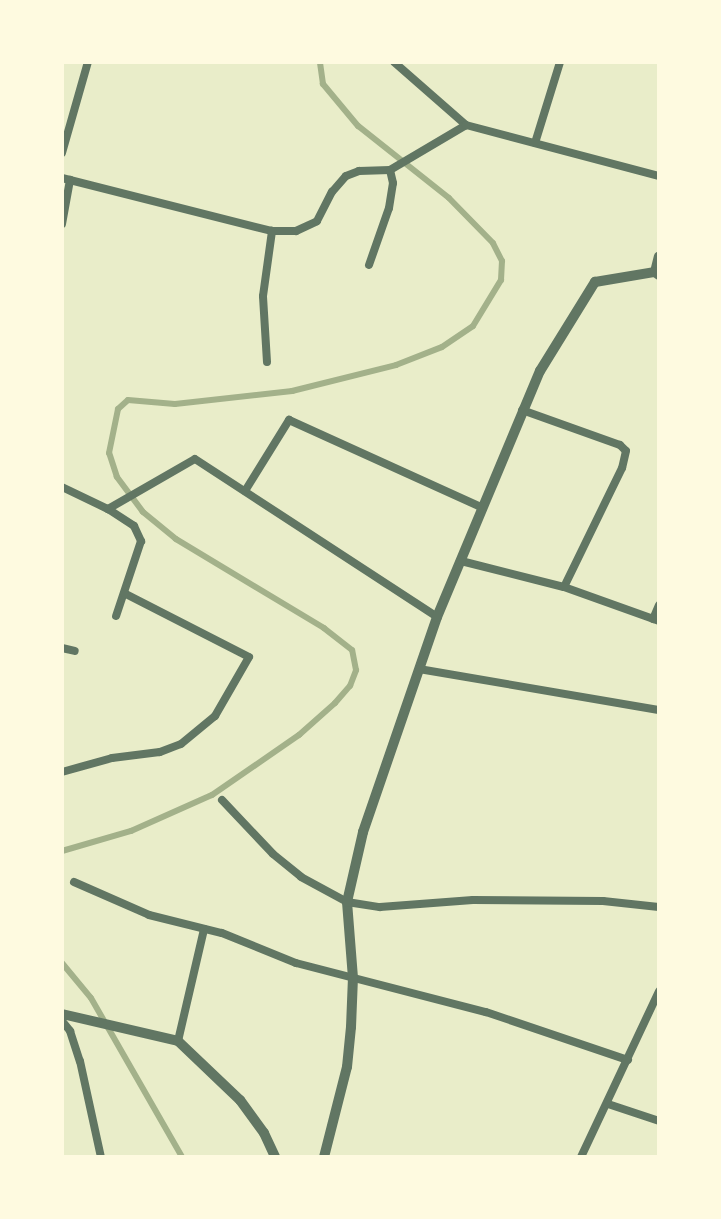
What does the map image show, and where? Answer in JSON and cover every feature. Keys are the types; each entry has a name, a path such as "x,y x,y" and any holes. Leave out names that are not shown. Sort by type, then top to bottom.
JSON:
{"street":[{"path":"62,153 88,62"},
{"path":"394,62 466,125 659,176"},
{"path":"535,143 560,62"},
{"path":"62,224 66,179 272,231 308,228 317,221 332,192 346,176 359,171 393,167 466,125"},
{"path":"369,265 389,208 393,167"},
{"path":"267,362 263,296 272,231"},
{"path":"324,1157 347,1067 353,978 347,902 363,832 437,617 540,371 595,282 657,273 659,256"},
{"path":"522,410 620,445 626,451 622,468 564,587"},
{"path":"245,491 289,420 483,508"},
{"path":"112,507 195,459 437,617"},
{"path":"62,487 112,507 140,534 141,541 116,616"},
{"path":"461,561 564,587 656,620 659,605"},
{"path":"62,772 112,758 160,752 181,744 215,716 249,657 124,593"},
{"path":"62,648 75,651"},
{"path":"419,669 659,710"},
{"path":"222,800 273,854 301,877 347,902 380,907 473,900 587,900 659,907"},
{"path":"74,882 149,915 204,929 296,963 486,1012 628,1060"},
{"path":"178,1041 204,929"},
{"path":"581,1157 659,991"},
{"path":"62,1014 178,1041 240,1100 264,1133 275,1157"},
{"path":"62,1021 70,1031 80,1061 101,1157"},
{"path":"608,1104 659,1121"}],"waterway":[{"path":"62,851 131,831 212,795 299,735 350,686 356,670 352,650 324,628 176,539 143,512 117,477 109,453 118,409 128,400 175,404 292,391 396,365 442,347 473,326 501,280 502,261 493,243 449,198 358,126 323,84 320,62"},
{"path":"62,963 91,998 182,1157"}]}
